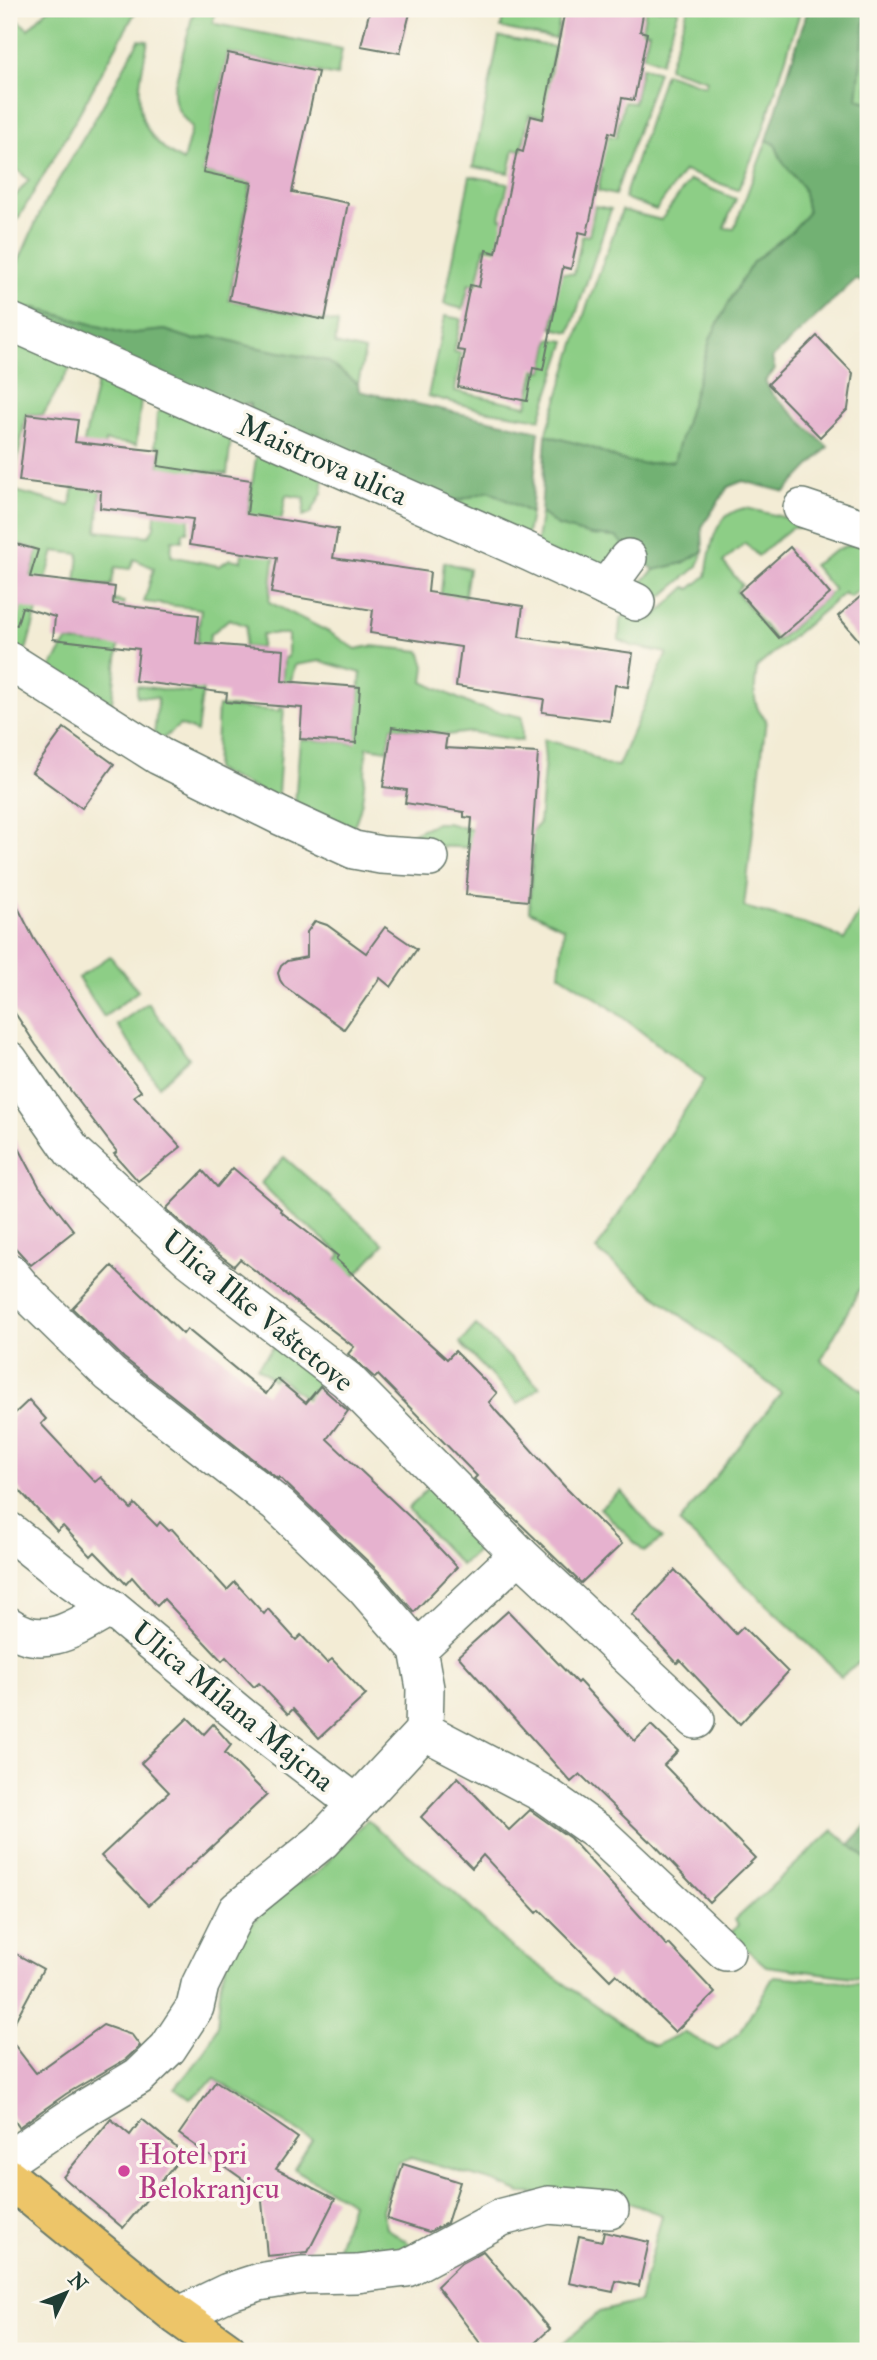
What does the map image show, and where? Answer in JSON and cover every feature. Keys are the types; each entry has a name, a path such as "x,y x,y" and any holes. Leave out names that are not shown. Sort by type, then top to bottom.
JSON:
{"main road":[{"path":"9,2178 178,2316 227,2351"}],"street":[{"name":"Maistrova ulica","path":"9,321 621,595 628,558"},
{"path":"802,508 868,530"},
{"path":"9,662 159,756 280,816 355,850 381,855 430,858"},
{"name":"Ulica Ilke Vaštetove","path":"9,1060 72,1151 191,1261 347,1380 519,1554 696,1720"},
{"path":"9,1272 110,1374 279,1506 364,1587 418,1649 425,1688 424,1731 544,1794 598,1833 726,1951"},
{"name":"Ulica Milana Majcna","path":"9,1531 111,1608 245,1719 355,1803"},
{"path":"418,1649 519,1554"},
{"name":"Ulica Milana Majcna","path":"9,1626 20,1634 39,1638 60,1634 111,1608"},
{"name":"Ulica Milana Majcna","path":"9,2159 139,2076 168,2048 195,2007 201,1985 237,1910 321,1841 424,1731"},
{"path":"178,2316 228,2292 258,2282 302,2275 357,2274 407,2268 502,2217 548,2205 610,2210"}],"green space":[{"path":"48,9 137,9 9,234 9,203 29,180 14,167 9,173 9,139 15,132 9,126 9,12 28,29"},
{"path":"196,9 215,9 213,22 216,24 342,49 337,76 228,53 203,172 251,182 229,300 338,323 335,344 365,351 358,384 327,361 249,346 214,336 195,340 165,330 126,334 35,308 9,313 9,283 44,204 139,40 148,41 139,94 144,124 152,137 183,161 192,127 178,110 174,88"},
{"path":"504,9 569,9 568,14 561,13 556,39 501,28"},
{"path":"646,9 679,9 661,63 643,55 649,32 642,30"},
{"path":"688,9 801,9 761,137 738,190 684,171 656,210 624,198 665,73 705,86 707,80 668,68"},
{"path":"808,9 866,9 857,99 868,102 868,286 856,279 772,358 775,370 765,381 773,395 828,447 785,492 743,481 728,487 702,527 703,551 683,563 654,570 616,537 591,535 558,526 541,513 546,435 590,447 621,460 641,464 674,461 711,337 734,293 753,262 792,231 808,213 803,188 782,161 775,144 767,140"},
{"path":"868,9 868,102 857,99"},
{"path":"499,37 555,47 548,84 553,87 548,117 529,115 522,150 514,149 509,173 473,167"},
{"path":"642,67 658,72 615,195 598,191 602,169 595,165 602,135 616,137 624,102 634,103"},
{"path":"767,140 775,144 782,161 803,188 808,213 792,231 753,262 734,293 711,337 674,462 641,464 621,460 590,447 546,435 585,312 622,210 661,220 690,180 736,199 724,228 734,229"},
{"path":"470,176 508,183 500,218 508,220 502,250 485,247 477,284 469,284 463,309 444,304"},
{"path":"595,206 611,209 570,332 552,328 557,302 550,300 556,272 574,274 582,235 589,236"},
{"path":"35,308 126,334 165,330 195,340 214,336 249,346 327,361 358,384 359,391 539,431 531,513 489,491 450,503 250,421 250,404 227,410 14,310"},
{"path":"445,316 461,319 454,352 461,353 455,391 527,406 535,370 543,371 550,339 566,341 540,419 483,410 428,396"},
{"path":"9,333 73,363 43,415 26,414 12,490 70,506 99,374 141,400 136,445 105,441 97,531 149,536 154,527 161,447 155,446 157,413 169,404 231,439 227,474 197,470 187,532 183,532 182,541 172,540 171,556 219,566 230,559 241,561 258,444 323,473 322,493 311,513 303,516 305,498 286,495 269,602 329,632 356,649 371,646 420,651 425,666 423,682 474,706 522,717 522,741 471,732 447,735 392,727 388,750 367,747 361,804 348,835 295,804 300,739 355,743 361,673 320,661 295,665 284,707 278,793 275,798 215,770 218,706 280,711 284,658 288,657 288,634 262,634 261,648 244,647 247,626 229,619 210,635 197,732 180,725 161,740 154,736 158,698 137,696 137,686 191,693 201,609 144,602 154,568 134,559 130,569 115,567 111,586 76,583 79,554 54,551 27,647 24,653 9,650 9,604 22,607 38,550 9,542"},
{"path":"489,491 531,513 526,540 450,503"},
{"path":"746,508 819,526 791,528 758,556 745,543 723,562 742,585 736,591 777,641 834,590 813,565 846,546 868,545 868,583 850,597 844,593 757,667 756,702 766,719 744,907 823,929 844,940 868,897 868,1274 821,1360 868,1395 868,1654 841,1677 679,1523 781,1393 596,1250 704,1080 604,1003 559,974 564,928 529,911 533,846 484,842 483,848 402,845 409,835 436,823 469,829 530,833 539,824 545,760 543,739 579,749 606,765 618,766 667,653 632,646 619,640 620,620 631,610 652,619 686,587 690,589 706,576 712,543 720,524 735,511"},
{"path":"541,513 558,526 591,535 616,537 624,544 612,572 536,548"},
{"path":"703,551 698,566 653,604 633,590 654,570 683,563"},
{"path":"444,562 469,569 458,639 437,634"},
{"path":"113,600 124,602 110,717 46,675 67,641 108,645"},
{"path":"110,956 138,991 104,1017 78,978"},
{"path":"148,1003 189,1058 159,1086 117,1025"},
{"path":"284,1157 384,1244 343,1289 327,1273 341,1254 288,1210 261,1183"},
{"path":"476,1325 540,1387 518,1404 460,1343"},
{"path":"281,1338 326,1374 306,1399 277,1376 273,1380 257,1367"},
{"path":"437,1478 489,1540 461,1565 408,1509"},
{"path":"621,1491 662,1539 644,1552 600,1508"},
{"path":"367,1820 458,1896 506,1943 654,2046 684,2032 717,2050 740,2032 774,1976 868,1984 868,2351 555,2351 599,2312 639,2302 662,2215 608,2195 521,2193 494,2182 411,2158 398,2163 382,2210 386,2228 425,2254 333,2263 352,2203 294,2169 312,2140 215,2079 190,2099 175,2088 203,2055 217,2027 221,1980 233,1943 283,1890 316,1874"},
{"path":"868,1824 868,1860 850,1845"},
{"path":"833,1830 868,1860 868,1979 766,1966 728,1936 738,1925 735,1920"}],"building":[{"path":"370,9 411,9 400,53 361,46"},
{"path":"572,9 644,9 640,31 647,33 634,100 622,98 615,134 609,132 587,234 579,232 571,269 563,267 543,370 533,368 527,401 458,387 465,351 457,350 470,285 479,287 486,250 496,253 517,150 523,152 531,116 543,119 564,15 570,16"},
{"path":"228,53 318,72 292,192 348,203 325,320 229,300 252,183 203,172"},
{"path":"817,336 853,373 848,409 820,437 768,384"},
{"path":"27,414 78,420 75,442 160,451 158,466 251,480 247,514 338,529 333,558 430,572 428,592 523,606 519,637 633,653 628,687 615,685 610,721 542,712 544,699 456,686 461,647 370,633 373,610 271,593 277,558 189,545 193,519 100,508 101,491 19,481"},
{"path":"9,542 38,550 30,577 115,587 113,604 199,615 196,643 284,650 282,681 360,687 356,743 300,739 302,708 226,702 227,693 135,681 139,649 53,639 55,617 22,607 17,625 9,624"},
{"path":"790,547 830,594 779,638 739,592"},
{"path":"868,590 868,651 838,616"},
{"path":"392,727 447,735 445,748 538,753 528,901 466,895 472,818 464,817 464,812 405,803 407,790 383,787"},
{"path":"64,728 114,764 82,808 32,772"},
{"path":"9,890 34,939 101,1040 141,1091 134,1096 181,1147 138,1181 114,1154 117,1152 36,1045 9,1004"},
{"path":"315,921 327,925 366,953 385,927 417,949 391,987 380,978 344,1029 284,986 278,973 287,961 307,957 307,932"},
{"path":"9,1129 39,1186 74,1231 31,1265 9,1241"},
{"path":"233,1168 281,1209 280,1211 338,1256 336,1259 447,1359 455,1351 497,1393 489,1402 497,1412 565,1487 622,1544 581,1583 474,1479 477,1476 378,1375 375,1378 348,1354 354,1347 240,1259 234,1266 166,1209 203,1171 217,1187"},
{"path":"112,1266 183,1334 187,1329 266,1394 277,1379 306,1403 320,1386 348,1411 327,1439 412,1519 457,1567 414,1612 379,1572 279,1477 278,1479 124,1358 72,1308"},
{"path":"29,1400 46,1419 41,1424 95,1482 101,1477 131,1509 135,1504 157,1526 160,1522 169,1531 172,1529 227,1590 235,1582 264,1614 268,1609 296,1640 301,1635 327,1663 332,1659 366,1695 319,1738 293,1709 288,1714 259,1683 254,1687 226,1657 222,1661 164,1599 157,1606 132,1577 126,1584 95,1552 91,1556 63,1526 57,1531 9,1479 9,1419"},
{"path":"675,1570 736,1634 743,1627 788,1672 740,1724 680,1660 677,1663 632,1615"},
{"path":"508,1611 635,1741 651,1725 678,1751 664,1765 755,1858 709,1902 650,1840 580,1774 571,1782 458,1656"},
{"path":"188,1718 204,1734 213,1724 231,1745 225,1753 267,1795 149,1905 101,1856 169,1792 141,1763"},
{"path":"458,1777 509,1830 530,1810 570,1838 667,1946 669,1944 715,1993 675,2032 616,1974 610,1980 540,1910 537,1913 483,1855 472,1868 421,1817"},
{"path":"9,1950 43,1969 9,2032"},
{"path":"103,2025 132,2035 140,2046 126,2059 66,2094 19,2127 9,2113 9,2038 36,2073"},
{"path":"216,2081 298,2138 276,2169 335,2199 308,2252 267,2256 262,2201 265,2195 179,2134"},
{"name":"Hotel pri Belokranjcu","path":"111,2119 130,2135 142,2119 184,2154 123,2228 63,2177"},
{"path":"403,2164 460,2182 447,2223 429,2232 387,2219"},
{"path":"604,2232 649,2242 639,2286 616,2281 613,2292 569,2283 579,2236 602,2241"},
{"path":"483,2251 550,2329 526,2351 486,2351 437,2286 461,2263"}],"place":[{"name":"Hotel pri Belokranjcu","path":"124,2171"}]}
